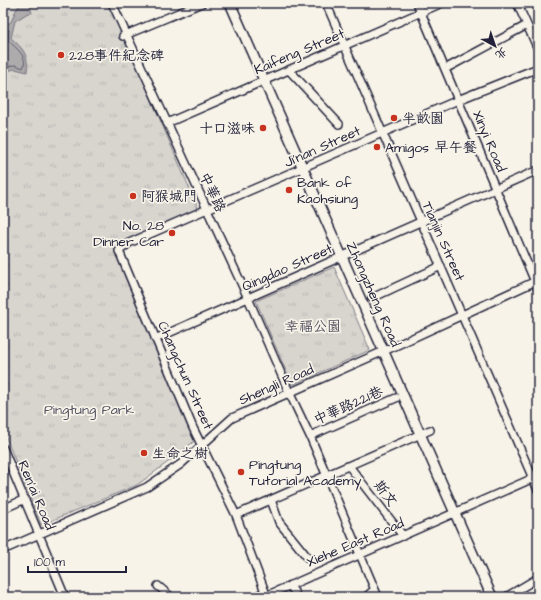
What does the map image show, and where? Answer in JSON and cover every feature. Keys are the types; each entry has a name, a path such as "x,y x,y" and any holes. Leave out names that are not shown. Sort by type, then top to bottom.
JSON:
{"main road":[{"name":"Zhongzheng Road","path":"230,3 492,597"}],"street":[{"name":"中華路","path":"112,3 124,36 167,122 310,436 378,597"},
{"path":"124,36 202,3"},
{"name":"Tianjin Street","path":"326,3 421,222 535,477 538,490"},
{"name":"Xinyi Road","path":"417,3 536,281 538,289"},
{"name":"Kaifeng Street","path":"167,122 442,3"},
{"path":"527,3 518,5 538,49"},
{"path":"445,69 527,25"},
{"name":"Ji'nan Street","path":"119,251 129,243 458,100 538,68"},
{"path":"289,70 339,124"},
{"name":"Qingdao Street","path":"155,339 538,170"},
{"name":"Changchun Street","path":"119,251 193,428 203,445 236,516 266,595"},
{"path":"372,298 441,266"},
{"name":"Shengli Road","path":"3,550 141,490 175,469 229,420 289,392 384,352 536,281"},
{"name":"中華路221巷","path":"310,436 396,398"},
{"path":"236,516 430,430"},
{"name":"Ren'ai Road","path":"3,448 66,597"},
{"name":"斯文","path":"349,466 403,536"},
{"name":"Xiehe East Road","path":"255,597 266,595 290,585 359,554 455,514 535,477"},
{"path":"3,509 25,499"},
{"path":"271,500 279,522 308,558"},
{"path":"506,597 538,578"},
{"path":"290,585 297,597"},
{"path":"158,586 171,597"},
{"path":"366,597 374,590"}],"green space":[{"name":"Pingtung Park","path":"3,3 110,3 198,208 126,243 117,251 117,255 197,439 137,485 41,525 3,430"},
{"name":"幸福公園","path":"334,267 370,350 292,385 256,301"}],"water":[{"path":"21,3 33,3 30,7 32,13 28,13 15,21 11,38 25,53 27,72 15,69 3,72 3,26 11,22"}],"place":[{"name":"228事件紀念碑","path":"61,55"},
{"name":"半畝園","path":"394,118"},
{"name":"十口滋味","path":"263,128"},
{"name":"Amigos 早午餐","path":"377,147"},
{"name":"Bank of Kaohsiung","path":"289,190"},
{"name":"阿猴城門","path":"133,196"},
{"name":"No. 28 Dinner Car","path":"172,233"},
{"name":"生命之樹","path":"144,453"},
{"name":"Pingtung Tutorial Academy","path":"241,472"}]}
